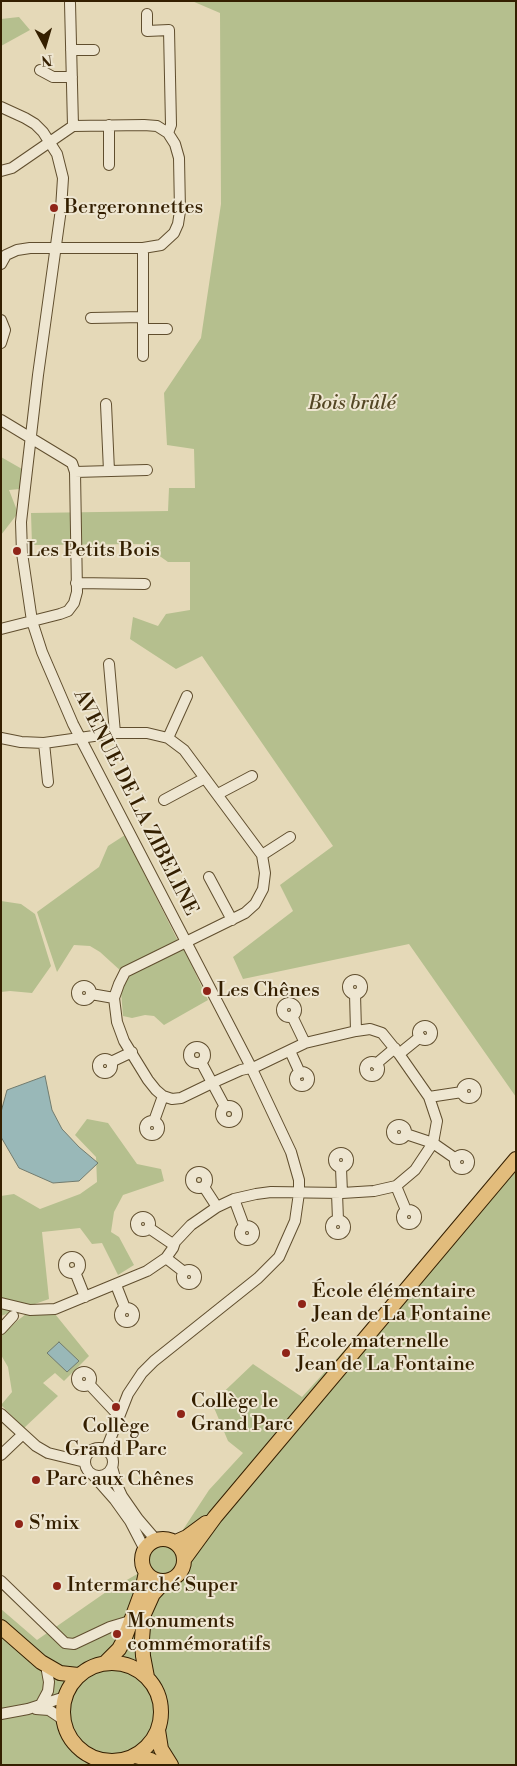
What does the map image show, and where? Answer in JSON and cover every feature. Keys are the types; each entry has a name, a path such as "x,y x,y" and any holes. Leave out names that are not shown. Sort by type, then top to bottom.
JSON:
{"main road":[{"path":"130,1760 152,1740 158,1730 161,1716 160,1703 156,1690 148,1677 143,1656 144,1614 153,1594 164,1582 178,1576 182,1570 185,1558 215,1517 516,1159"},
{"path":"177,1544 178,1541 187,1537 215,1517"},
{"path":"164,1582 151,1578 146,1572 142,1561 145,1550 156,1540 170,1540 182,1550 185,1558"},
{"path":"106,1662 119,1649 124,1640 142,1590 146,1572"},
{"path":"1,1627 44,1667 66,1695"},
{"path":"148,1677 136,1668 121,1663 106,1662 91,1666 78,1675 69,1685 63,1709 64,1720 68,1734 87,1755 100,1760 114,1762 151,1760 160,1765"},
{"path":"44,1667 60,1673 78,1675"},
{"path":"158,1730 161,1749 171,1765"}],"street":[{"path":"70,3 73,126"},
{"path":"147,14 147,30 169,30 171,125 168,133"},
{"path":"71,50 94,50"},
{"path":"40,70 53,77 72,77"},
{"name":"AVENUE DE LA ZIBELINE","path":"1,107 35,124 51,143 57,154 62,178 61,209 21,531 22,553 32,621 57,689 251,1068 291,1152 299,1180 295,1221 278,1257 258,1278 154,1361 142,1373 128,1394 106,1450"},
{"path":"109,125 109,165"},
{"path":"1,171 12,168 51,143 73,126 157,126 168,133 175,144 179,158 180,211 174,233 161,245 143,248 17,250 6,255 1,264"},
{"path":"143,248 143,356"},
{"path":"91,318 143,316"},
{"path":"1,320 5,330 1,343"},
{"path":"143,330 167,329"},
{"path":"106,404 109,471"},
{"path":"1,420 72,463 75,472 76,583 74,603 68,611 1,629"},
{"path":"75,472 147,470"},
{"path":"76,583 145,584"},
{"path":"109,664 115,733"},
{"path":"168,738 187,696"},
{"path":"1,738 21,742 44,743 115,733 147,733 168,738 184,750 262,855 265,873 263,889 255,904 246,913 186,943 179,944 125,972 119,984 114,998 117,1022 124,1040 148,1080 163,1096 172,1099 181,1098 290,1051 304,1043 370,1029 382,1033 397,1051 429,1096 438,1121 433,1143 415,1170 396,1186 374,1191 256,1194 234,1199 217,1206 191,1224 175,1242 166,1258 147,1272 56,1310 30,1310 1,1303"},
{"path":"44,743 48,782"},
{"path":"218,794 252,776"},
{"path":"164,800 205,778"},
{"path":"262,855 290,838"},
{"path":"209,877 232,920"},
{"path":"91,994 114,998"},
{"path":"355,994 356,1031"},
{"path":"292,1016 304,1043"},
{"path":"376,1064 420,1037"},
{"path":"124,1040 137,1046 140,1054 138,1063"},
{"path":"290,1051 300,1073"},
{"path":"111,1062 132,1052"},
{"path":"202,1062 225,1108"},
{"path":"429,1096 462,1092"},
{"path":"154,1121 163,1096"},
{"path":"406,1134 433,1143 456,1159"},
{"path":"338,1220 341,1168"},
{"path":"396,1186 406,1210"},
{"path":"204,1187 217,1206"},
{"path":"234,1199 244,1226"},
{"path":"149,1228 174,1245"},
{"path":"166,1258 184,1272"},
{"path":"75,1272 84,1297"},
{"path":"116,1285 125,1308"},
{"path":"1,1329 14,1316"},
{"path":"89,1384 119,1416"},
{"path":"1,1414 36,1446 48,1453 85,1462"},
{"path":"1,1455 22,1434"},
{"path":"145,1550 120,1507 87,1470 86,1456 92,1450 99,1448 106,1450 112,1456 112,1467 122,1496 156,1540"},
{"path":"93,1475 104,1475 112,1467"},
{"path":"1,1581 65,1643 74,1644 110,1627 130,1621"},
{"path":"41,1704 48,1691 49,1682 44,1667"},
{"path":"28,1709 66,1695"},
{"path":"1,1714 42,1708 49,1710 64,1720"}],"green space":[{"name":"Bois brûlé","path":"192,1 516,1 516,1097 409,944 243,979 233,957 293,911 280,885 333,846 202,656 176,669 130,639 133,617 158,626 166,614 190,610 190,562 168,562 143,544 32,545 31,513 168,511 169,488 195,488 194,449 167,445 164,393 201,338 221,204 220,13"},
{"path":"19,17 30,30 1,46 1,19"},
{"path":"1,457 22,469 20,489 9,490 18,513 1,535"},
{"path":"125,835 179,943 122,972 100,952 90,946 74,945 57,972 37,912 99,867 108,846"},
{"path":"1,901 21,904 35,914 51,966 32,993 1,992"},
{"path":"184,949 208,1000 164,1025 154,1016 145,1015 132,1018 123,1016 121,992 128,976"},
{"path":"87,1119 108,1123 137,1164 161,1169 164,1181 123,1195 114,1212 111,1232 119,1237 134,1265 118,1275 102,1243 92,1244 80,1228 42,1232 49,1299 1,1316 1,1196 14,1194 40,1209 80,1194 97,1182 96,1157 75,1135"},
{"path":"516,1161 516,1765 1,1765 1,1609 37,1640 109,1590 148,1568 147,1558 154,1548 162,1546 171,1548 209,1490 243,1453 228,1441 212,1403 253,1364 302,1397"},
{"path":"26,1314 55,1314 89,1356 64,1381 55,1373 43,1383 58,1396 24,1428 1,1405 12,1392 8,1367 1,1355 1,1336"}],"water":[{"path":"45,1076 52,1110 62,1129 98,1163 79,1181 53,1183 19,1168 1,1137 1,1112 7,1090"},
{"path":"59,1342 79,1361 67,1372 47,1353"}],"place":[{"name":"Bergeronnettes","path":"54,208"},
{"name":"Les Petits Bois","path":"17,551"},
{"name":"Les Chênes","path":"207,991"},
{"name":"École élémentaire Jean de La Fontaine","path":"302,1304"},
{"name":"École maternelle Jean de La Fontaine","path":"286,1353"},
{"name":"Collège Grand Parc","path":"116,1407"},
{"name":"Collège le Grand Parc","path":"181,1414"},
{"name":"Parc aux Chênes","path":"36,1480"},
{"name":"S'mix","path":"19,1524"},
{"name":"Intermarché Super","path":"57,1586"},
{"name":"Monuments commémoratifs","path":"117,1634"}]}
